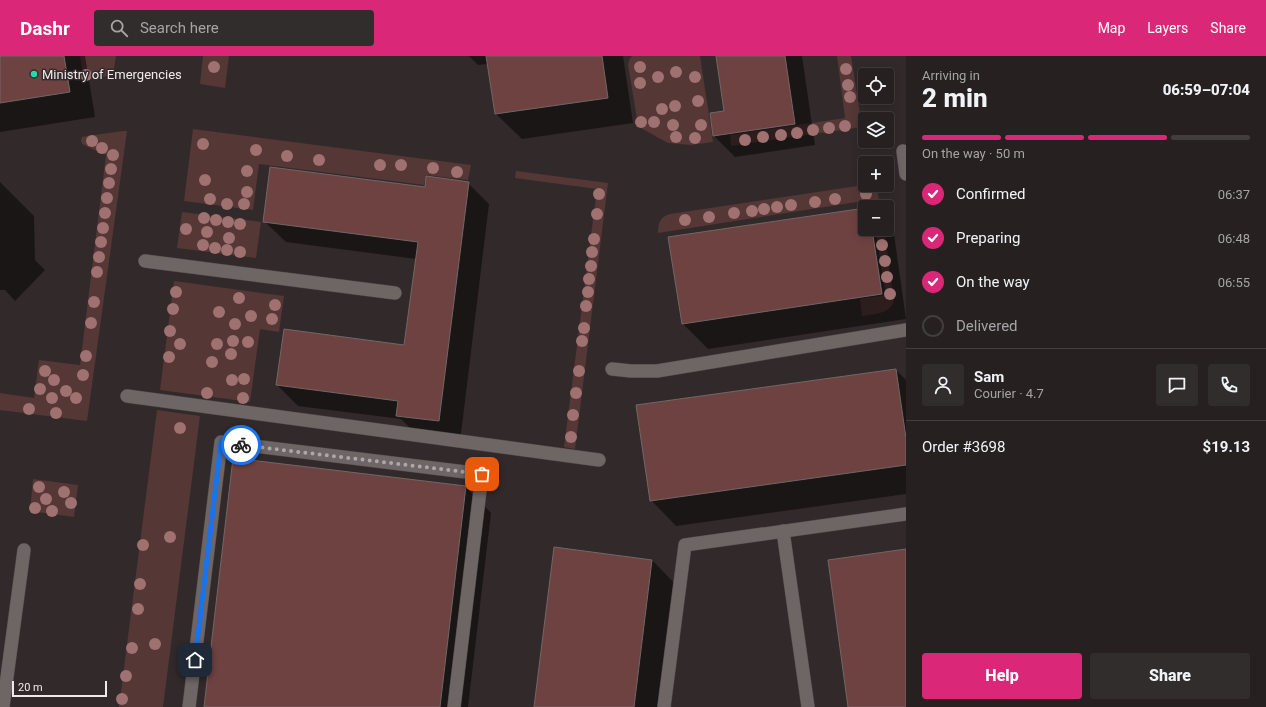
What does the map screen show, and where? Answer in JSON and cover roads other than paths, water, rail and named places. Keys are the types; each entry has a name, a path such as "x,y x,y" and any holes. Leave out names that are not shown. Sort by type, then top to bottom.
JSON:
{"lane":[{"path":"903,151 906,174"},
{"path":"145,261 395,293"},
{"path":"612,369 631,372 657,371 906,330"},
{"path":"127,396 599,460"},
{"path":"189,707 221,442 482,474 454,707"},
{"path":"664,707 685,545 906,514"},
{"path":"783,531 808,707"},
{"path":"3,707 24,550"}],"place":[{"name":"Ministry of Emergencies","path":"34,74"}]}
